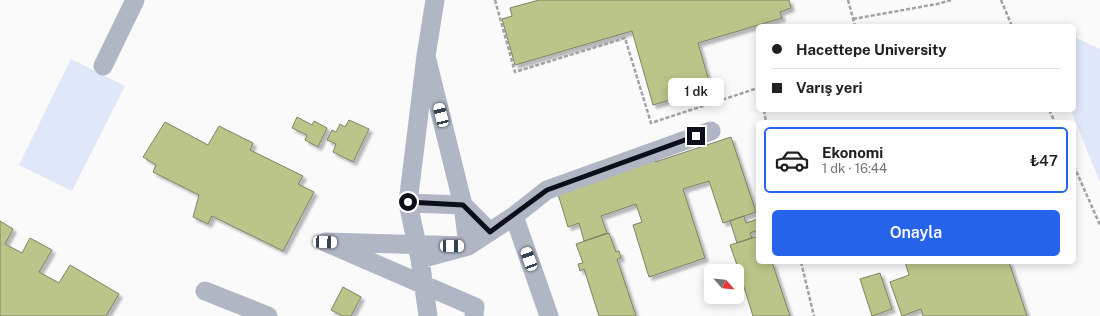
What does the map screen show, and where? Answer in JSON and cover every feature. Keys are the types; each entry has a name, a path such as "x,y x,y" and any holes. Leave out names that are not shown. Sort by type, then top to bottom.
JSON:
{"street":[{"path":"103,66 135,0"},
{"path":"428,316 420,259 408,202 426,56 435,0"},
{"path":"426,56 463,205 468,246"},
{"path":"420,259 468,246 514,216 547,190 711,131"},
{"path":"408,202 463,205 490,232"},
{"path":"514,216 549,316"},
{"path":"468,246 325,242 475,307 474,316"},
{"path":"205,291 268,316"}],"path":[{"path":"495,0 516,72 625,38 651,123 756,89"},
{"path":"848,0 854,24"},
{"path":"853,19 937,4 950,0"},
{"path":"1000,0 1011,24"},
{"path":"1076,171 1100,225"},
{"path":"801,264 814,316"}],"shaded area":[{"path":"1076,38 1100,49 1100,183 1072,112 1076,112"},
{"path":"71,59 125,86 72,191 19,165"}],"building":[{"path":"539,0 789,0 791,8 780,12 782,18 762,24 756,24 756,26 698,43 711,88 653,105 632,31 515,65 502,19 512,16 510,8"},
{"path":"297,117 312,125 314,121 327,128 318,147 305,140 307,135 292,128"},
{"path":"349,120 369,129 353,162 333,152 336,144 327,140 332,130 336,132 340,124 345,127"},
{"path":"165,122 208,145 219,126 253,143 250,150 303,176 298,184 314,192 283,251 212,216 208,224 193,217 199,195 153,172 156,165 143,157"},
{"path":"731,137 756,212 723,223 709,181 683,189 705,258 649,277 633,225 642,222 636,204 601,216 607,233 584,241 579,223 568,227 558,194 653,155 655,162"},
{"path":"744,216 746,223 756,220 756,231 750,233 752,238 737,243 730,221"},
{"path":"0,221 13,229 5,244 22,253 30,238 52,250 39,272 59,283 70,265 119,294 106,316 0,316"},
{"path":"609,233 616,252 619,251 621,258 617,259 636,316 599,316 584,269 580,271 578,264 583,263 576,244"},
{"path":"756,237 756,264 773,264 790,316 753,316 744,287 744,264 737,264 730,245"},
{"path":"906,264 1010,264 1027,316 923,316 921,309 902,316 890,282 909,275"},
{"path":"880,273 892,309 872,316 860,279"},
{"path":"343,287 361,297 351,316 343,316 331,310"}],"route":[{"path":"408,202 463,205 490,232 514,216 547,190 696,136"}]}
